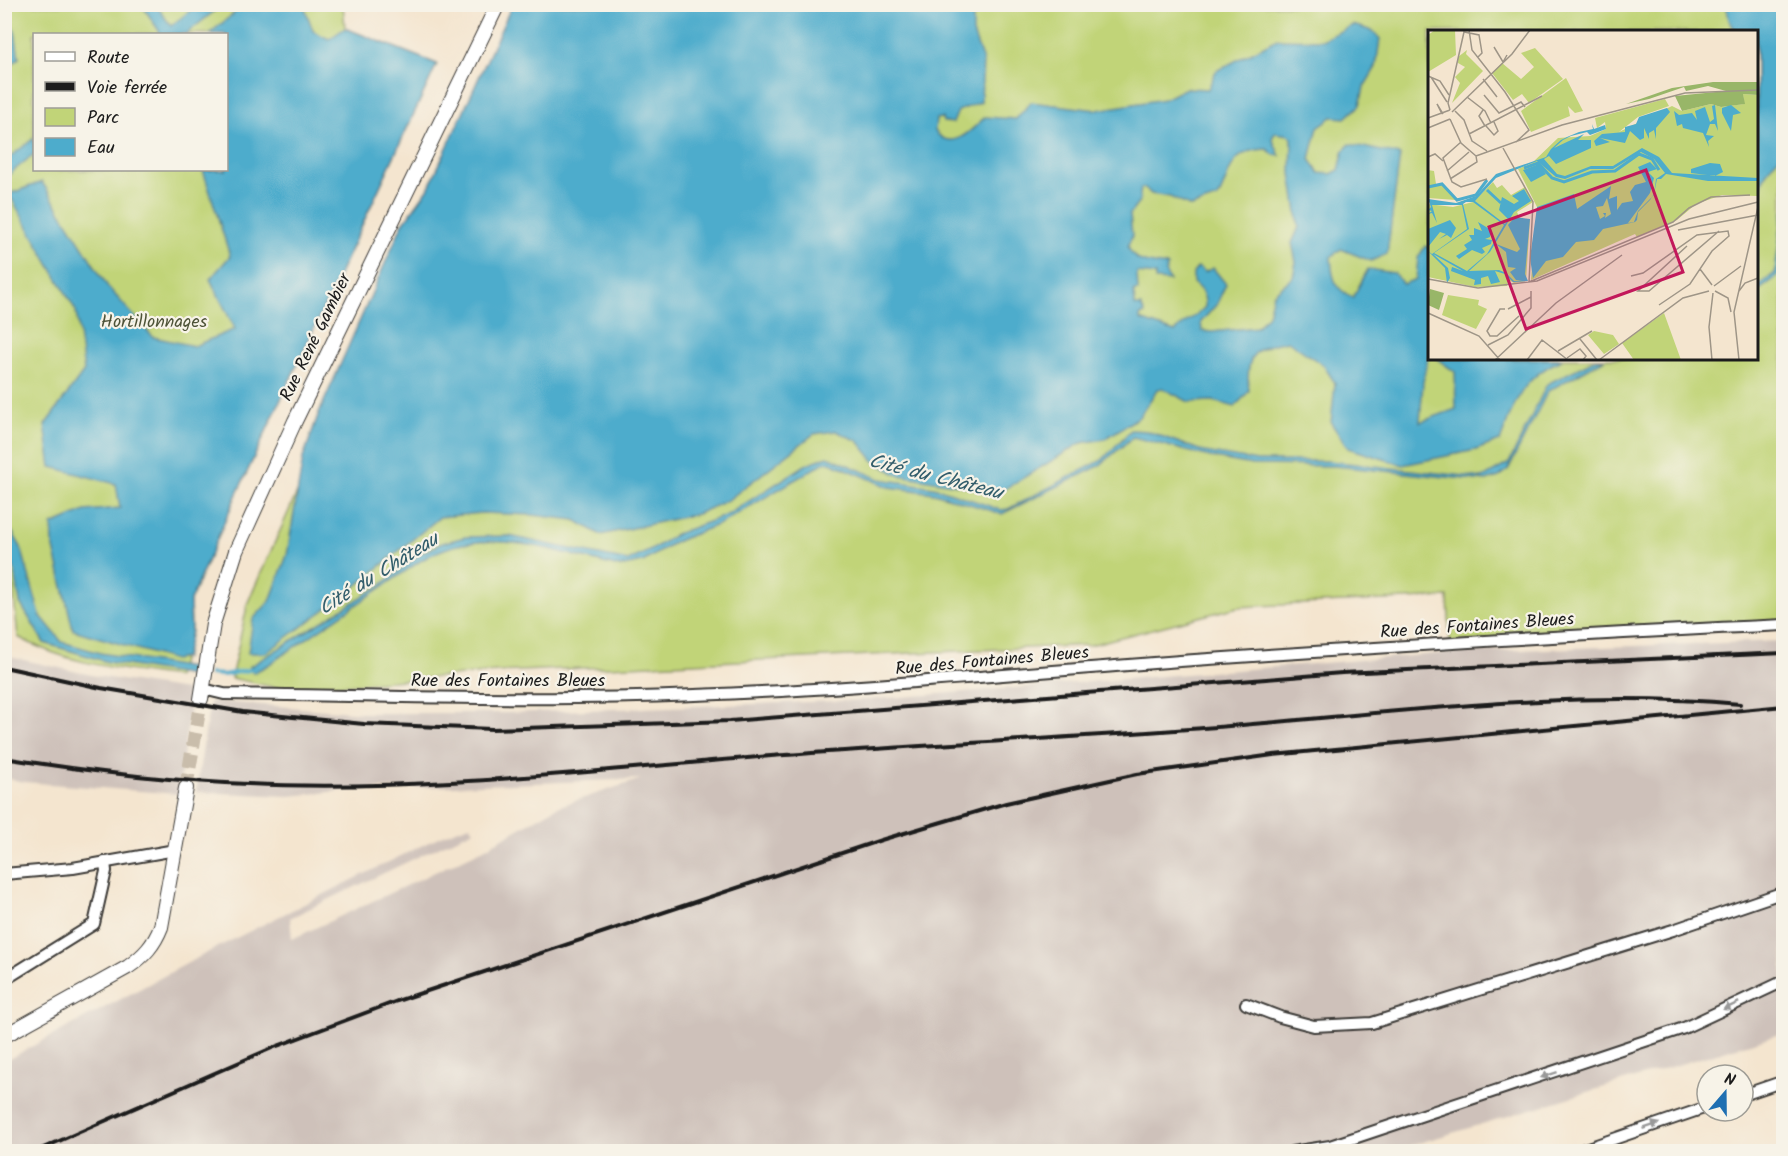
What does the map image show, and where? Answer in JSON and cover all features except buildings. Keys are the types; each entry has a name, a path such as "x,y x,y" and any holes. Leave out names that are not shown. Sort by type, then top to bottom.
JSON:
{"street":[{"name":"Rue René Gambier","path":"202,694 213,624 236,551 295,421 498,4"},
{"name":"Rue des Fontaines Bleues","path":"202,694 530,698 692,696 895,684 1585,634 1784,625"},
{"path":"7,1030 144,956 156,940 161,927 186,788"},
{"path":"4,874 105,862 175,850"},
{"path":"4,980 94,924 106,871 105,862"},
{"path":"1246,1004 1280,1017 1314,1026 1372,1023 1673,930 1784,892"},
{"path":"1292,1152 1330,1146 1570,1068 1684,1028 1784,981"},
{"path":"1755,1091 1784,1081"},
{"path":"1576,1152 1695,1111"}],"shaded area":[{"path":"1783,641 1783,1033 1393,1151 5,1152 5,1061 216,948 443,835 470,825 474,830 290,918 292,939 484,849 557,807 641,779 349,790 289,796 196,792 210,701 363,713 507,713 865,700 1459,652"},
{"path":"5,656 96,676 192,691 178,794 24,782 5,778"}],"green space":[{"name":"Hortillonnages","path":"5,5 343,5 345,28 437,64 235,498 190,601 191,631 177,677 76,660 18,637 13,588 5,602"},
{"path":"516,5 1783,5 1783,625 1450,643 1448,597 1238,607 1090,645 498,672 286,690 231,678 248,602"}],"water":[{"path":"142,5 156,5 171,26 197,5 222,5 187,33 160,33"},
{"name":"Hortillonnages","path":"244,5 304,5 313,31 329,39 345,28 437,64 235,498 190,601 191,631 185,658 174,660 73,630 53,544 52,525 85,511 120,508 116,484 51,467 45,425 84,371 76,311 9,194 42,182 108,287 153,337 194,346 235,329 210,279 230,256 203,171 228,171 228,33 210,33"},
{"path":"512,5 973,5 973,33 983,61 981,102 958,111 953,123 943,122 942,118 936,119 935,131 948,140 954,140 968,133 985,117 1016,119 1031,102 1097,110 1164,99 1186,88 1208,89 1216,71 1277,39 1322,40 1353,25 1373,31 1380,39 1376,67 1364,87 1360,105 1346,118 1332,117 1318,127 1310,159 1319,173 1331,174 1339,170 1344,150 1350,144 1400,155 1387,254 1371,261 1341,249 1331,257 1331,264 1335,282 1353,297 1368,269 1394,273 1403,284 1416,279 1418,258 1425,246 1428,247 1428,358 1423,382 1420,422 1456,409 1455,372 1438,360 1561,360 1549,366 1529,382 1516,402 1500,441 1476,450 1403,465 1348,448 1331,423 1335,383 1324,366 1288,341 1267,346 1254,355 1248,369 1249,391 1235,407 1213,401 1189,402 1162,388 1157,390 1139,417 1105,439 1081,443 1000,492 898,475 875,462 858,441 836,431 814,434 728,500 697,514 601,535 575,520 532,515 482,513 440,517 349,592 266,653 248,653 253,619 270,601 287,555 303,458 318,415 402,225 428,189","holes":["1275,133 1289,135 1292,138 1291,173 1299,227 1292,243 1296,262 1293,277 1273,294 1268,315 1257,327 1202,331 1201,322 1217,304 1226,284 1213,268 1205,272 1198,267 1193,273 1193,283 1204,296 1205,307 1201,311 1175,332 1140,320 1140,316 1145,314 1141,306 1135,306 1134,291 1138,291 1137,273 1155,275 1155,280 1170,281 1165,272 1168,266 1139,260 1134,257 1128,246 1132,236 1130,214 1139,202 1141,188 1145,188 1151,194 1170,197 1191,207 1218,198 1233,164 1245,153 1267,149 1274,155 1280,156 1272,138"]},
{"path":"1726,5 1783,5 1783,153 1772,164 1758,198 1758,30 1735,30 1729,20"},
{"path":"4,9 15,31 19,58 5,71"},
{"path":"33,139 33,155 5,178 5,161"},
{"path":"1783,210 1780,274 1758,291 1758,286 1775,273"},
{"path":"1594,360 1603,360 1548,391 1508,470 1499,477 1486,481 1334,466 1252,465 1214,458 1133,437 1099,466 1002,514 934,493 889,487 830,462 825,462 722,523 675,542 643,562 619,567 545,548 494,542 469,543 445,549 422,560 268,665 253,673 249,667 381,585 422,553 442,543 465,537 509,536 628,561 676,534 727,515 807,464 828,456 880,479 934,487 1001,510 1008,509 1102,460 1131,430 1147,431 1205,452 1257,461 1329,461 1483,478 1509,463 1547,384"},
{"path":"4,518 21,547 40,615 62,642 100,653 198,669 197,677 108,662 44,643 20,603 15,572 5,541"}],"waterway":[{"name":"Cité du Château","path":"210,674 223,675 254,669"}],"tunnel":[{"path":"186,788 201,699"}],"railway":[{"path":"4,667 101,688 243,712 364,724 492,729 730,721 1342,673 1784,653"},
{"path":"4,758 156,778 248,784 379,785 510,778 771,756 1183,730 1429,708 1553,700 1678,700 1740,704"},
{"path":"34,1152 272,1048 397,1001 881,840 1006,803 1137,774 1273,755 1784,706"}]}
